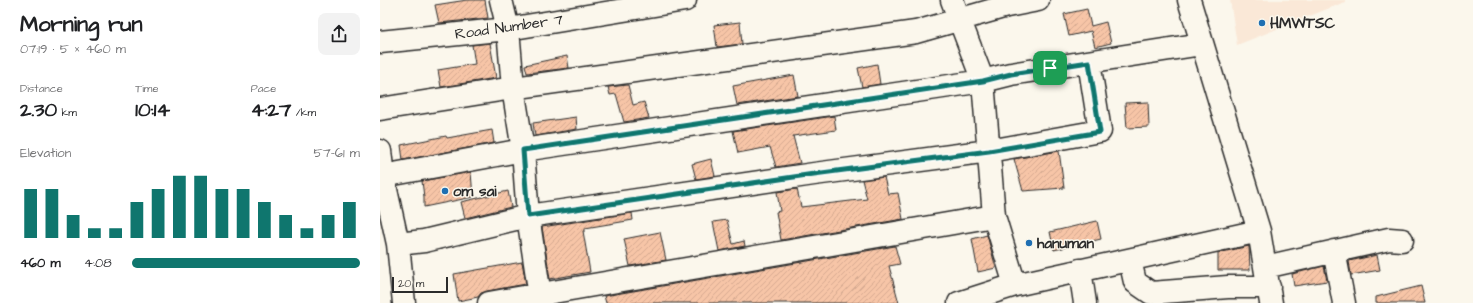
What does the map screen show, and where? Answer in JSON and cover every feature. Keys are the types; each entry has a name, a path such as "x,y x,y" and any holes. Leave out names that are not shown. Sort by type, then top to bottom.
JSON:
{"street":[{"path":"501,0 508,29 513,88 523,150 528,216 541,298"},
{"name":"Road Number 7","path":"380,42 508,29 685,0"},
{"path":"380,109 513,88 916,32 956,10 1007,6 1038,0"},
{"path":"1189,0 1259,231 1268,286"},
{"path":"956,10 983,81 994,216 1007,292"},
{"path":"384,176 523,150 983,81 1011,74 1202,44"},
{"path":"398,244 424,241 528,216 814,174 989,151 1100,132 1089,62"},
{"path":"380,151 398,244 404,303"},
{"path":"489,303 541,298 994,216"},
{"path":"959,303 1007,292 1080,270 1259,231"},
{"path":"1130,260 1135,282 1152,298 1228,295 1268,286 1334,251 1389,238 1402,240"},
{"path":"1334,251 1344,303"},
{"path":"1080,270 1085,303"}],"shaded area":[{"name":"HMWTSC","path":"1230,0 1345,0 1345,2 1237,45"}],"building":[{"path":"467,0 485,0 488,18 439,23 435,5"},
{"path":"1087,9 1091,26 1106,22 1111,43 1095,47 1091,31 1069,36 1064,14"},
{"path":"740,22 742,44 717,47 714,25"},
{"path":"490,43 496,78 441,87 438,70 475,64 472,45"},
{"path":"567,56 569,68 527,73 525,65"},
{"path":"877,64 880,84 862,87 858,68"},
{"path":"794,75 798,96 737,105 733,86"},
{"path":"628,85 633,105 644,102 649,118 624,122 616,94 610,95 608,87"},
{"path":"1148,102 1149,127 1127,128 1125,103"},
{"path":"834,116 836,130 793,136 800,163 776,167 770,147 738,153 733,131"},
{"path":"576,117 577,129 535,136 533,123"},
{"path":"492,130 494,143 403,160 401,145 446,136 447,138"},
{"path":"1059,151 1064,188 1023,191 1014,159"},
{"path":"711,159 715,176 696,179 692,164"},
{"path":"471,172 473,197 424,207 422,181"},
{"path":"884,177 888,194 898,193 903,219 781,240 776,212 780,211 777,192 797,189 801,207 867,199 862,180"},
{"path":"508,191 511,207 465,218 461,202"},
{"path":"632,213 633,220 585,228 585,231 583,231 590,272 550,279 542,227"},
{"path":"727,220 733,244 744,241 745,246 719,251 713,222"},
{"path":"1097,221 1101,239 1054,250 1050,232"},
{"path":"660,232 666,260 630,266 624,239"},
{"path":"987,235 996,268 978,272 972,239"},
{"path":"895,246 900,264 889,266 899,303 606,303 604,296"},
{"path":"1249,246 1250,270 1218,270 1218,253"},
{"path":"1377,255 1380,270 1351,275 1349,261"},
{"path":"522,262 526,284 487,291 481,293 478,297 458,301 454,274"},
{"path":"1324,266 1327,281 1294,286 1292,274"},
{"path":"1421,286 1425,303 1376,303 1376,297"}],"place":[{"name":"HMWTSC","path":"1262,23"},
{"name":"om sai","path":"445,191"},
{"name":"hanuman","path":"1029,243"}],"route":[{"path":"1089,62 1100,132 989,151 814,174 528,216 523,150 983,81 1011,74 1050,68 1089,62"}]}
